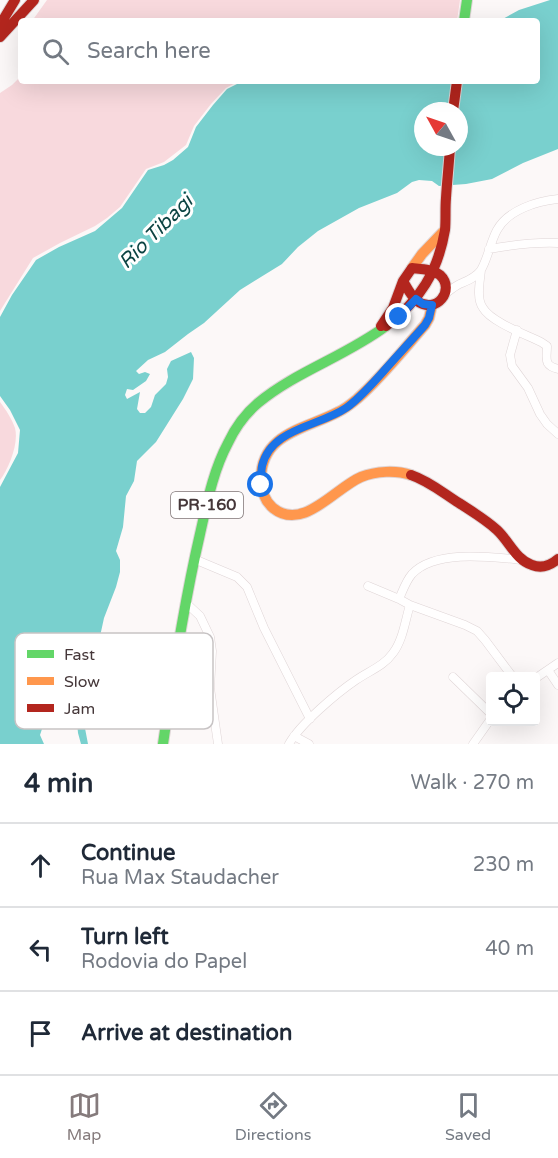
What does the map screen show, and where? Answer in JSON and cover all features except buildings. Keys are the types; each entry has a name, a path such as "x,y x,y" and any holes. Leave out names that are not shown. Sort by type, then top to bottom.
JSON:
{"main road":[{"path":"0,25 15,0"},
{"path":"0,36 34,0"},
{"path":"464,18 466,0"},
{"path":"454,102 457,84"},
{"name":"PR-160","path":"181,633 194,559 214,478 230,438 248,413 269,393 368,340 399,317 416,299 434,272 445,230 449,156"},
{"path":"368,340 393,308 403,281 412,268 445,230"},
{"path":"403,281 408,291 423,304 432,305 441,301 447,287 441,275 428,269 412,268"},
{"path":"432,305 425,325 368,388 345,408 301,427 278,441 267,454 262,466 261,485 265,500 276,512 285,516 295,516 311,509 360,477 375,473 406,473 429,483 481,519 497,531 522,560 542,567 558,560"},
{"name":"PR-160","path":"163,744 165,729"}],"street":[{"path":"558,199 543,201 521,210 508,217 498,229 481,270 480,300 482,308 501,323 547,345 547,364 558,369"},
{"path":"489,249 541,242 558,243"},
{"path":"446,293 468,281 481,270"},
{"path":"446,281 461,283"},
{"path":"518,330 510,355 512,366 528,388 540,414 558,434"},
{"path":"399,599 406,582 414,572 432,562 453,557 472,556 522,560"},
{"path":"194,559 237,577 248,587 264,628 310,719"},
{"path":"368,586 477,632 509,672"},
{"path":"186,603 200,616 208,633"},
{"path":"289,744 310,719 347,686 384,664 392,655 398,646 410,605"},
{"path":"540,675 554,666 558,685"},
{"path":"453,677 486,708"},
{"path":"213,709 218,744"},
{"path":"473,744 486,726"},
{"path":"294,736 309,744"}],"shaded area":[{"path":"47,0 460,0 457,18 34,18"},
{"path":"18,79 18,84 233,84 226,88 211,104 194,126 186,145 164,162 146,169 120,207 95,226 33,258 0,311 0,93"},
{"path":"0,402 15,428 16,441 7,469 0,480"}],"water":[{"name":"Rio Tibagi","path":"550,0 558,0 558,149 492,179 439,186 432,181 419,180 412,182 397,193 359,208 318,231 282,264 240,290 204,323 165,352 148,360 136,371 139,374 145,372 150,374 146,381 133,390 127,389 125,395 127,399 140,392 137,409 140,413 145,413 151,407 155,395 166,384 167,369 171,361 191,352 194,358 193,379 183,399 156,442 137,461 134,481 126,496 123,527 116,551 120,560 120,572 101,633 15,633 15,729 42,729 40,735 44,744 0,744 0,487 18,453 20,430 0,396 0,317 36,260 95,231 122,208 148,170 173,160 188,147 196,127 213,105 227,89 237,84 540,84 540,18 504,18 519,10"},
{"path":"78,729 85,729 88,744 81,744"}],"traffic: fast":[{"path":"464,18 467,0"},
{"path":"180,633 194,560 214,476 231,437 241,422 258,403 272,392 371,337 386,326"},
{"path":"163,744 165,729"}],"traffic: slow":[{"path":"412,268 444,231"},
{"path":"411,475 386,472 361,477 318,506 296,515 284,514 270,505 264,495 261,479 263,464 277,442 341,411 357,399 384,373 425,325 432,305"}],"traffic: jam":[{"path":"0,25 15,0"},
{"path":"0,37 34,0"},
{"path":"454,102 457,84"},
{"path":"386,326 418,295 438,259 445,230 449,156"},
{"path":"412,268 440,275 446,287 442,299 431,305 424,305 417,301 403,281 412,268"},
{"path":"381,326 393,308 403,281"},
{"path":"411,475 430,484 488,522 526,563 543,566 558,559"}],"route":[{"path":"261,485 262,466 267,454 278,441 301,427 345,408 368,388 425,325 432,305 423,304 416,299 399,317"}]}
